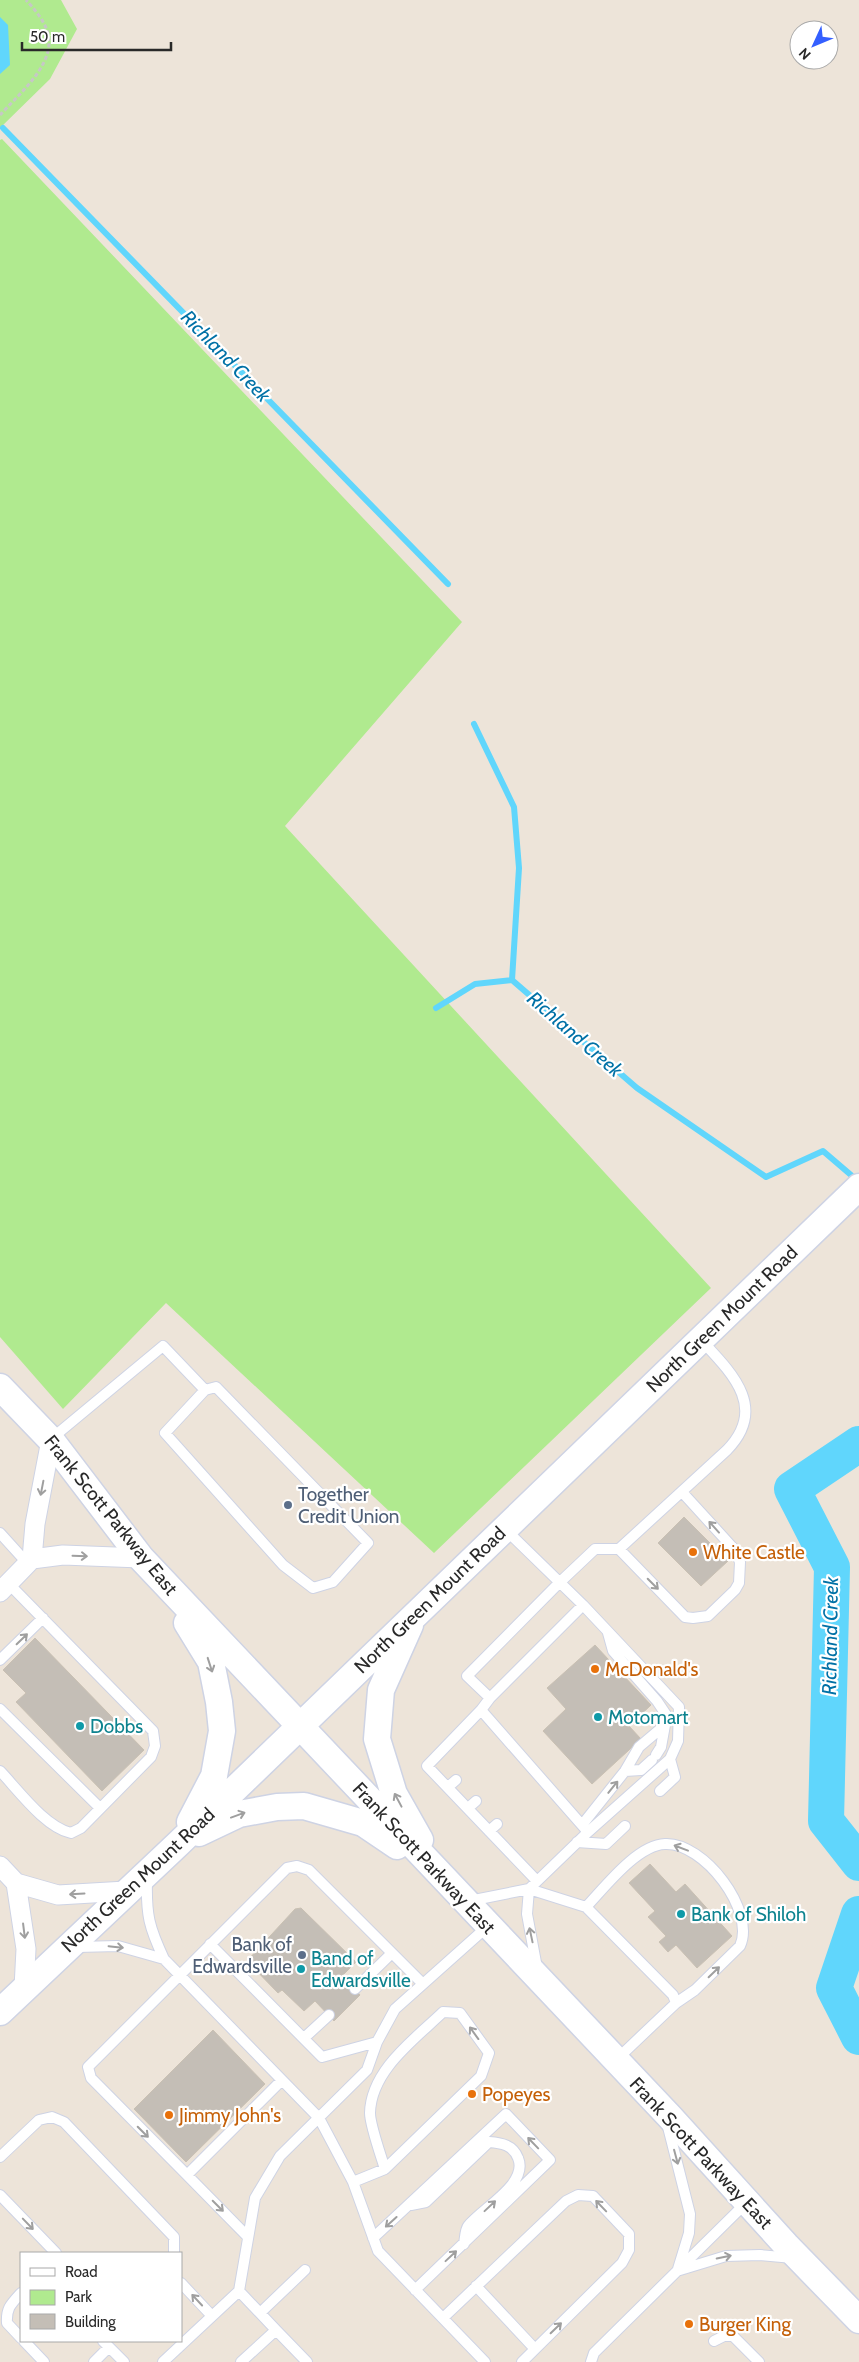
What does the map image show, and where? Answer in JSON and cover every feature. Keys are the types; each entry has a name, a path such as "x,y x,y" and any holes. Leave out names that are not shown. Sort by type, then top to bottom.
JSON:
{"main road":[{"name":"North Green Mount Road","path":"0,2012 178,1844 859,1187"},
{"name":"Frank Scott Parkway East","path":"0,1387 51,1440 141,1558 859,2320"},
{"path":"160,1578 211,1662 219,1702 222,1731 214,1776 178,1844"},
{"path":"416,1613 381,1690 377,1739 394,1794 438,1874"},
{"path":"178,1844 239,1814 277,1807 304,1806 363,1823 438,1874"}],"street":[{"path":"30,1561 51,1440"},
{"path":"4,1587 30,1561 63,1555 141,1558"},
{"path":"0,1866 16,1883 58,1895 126,1892"},
{"path":"16,1883 26,1949 24,1988"}],"lane":[{"path":"619,1549 733,1444 740,1434 746,1405 732,1372 701,1340"},
{"path":"51,1440 163,1346 205,1390"},
{"path":"216,1386 368,1543 333,1582 313,1588 282,1565 164,1433 205,1390 216,1386"},
{"path":"490,1698 467,1676 595,1549 619,1549 685,1617 708,1616 735,1590 739,1583 740,1562 734,1550 682,1492"},
{"path":"504,1528 583,1606 679,1707 678,1741 670,1759 585,1828"},
{"path":"0,1532 30,1561"},
{"path":"0,1772 60,1830 71,1833 81,1828 151,1757 155,1746 153,1732 43,1618 4,1587"},
{"path":"537,1881 513,1849 452,1784 427,1766 481,1710 490,1698 583,1606"},
{"path":"0,1660 43,1618"},
{"path":"607,1631 613,1651 657,1701 667,1716 661,1747 654,1758 641,1770 625,1772"},
{"path":"0,1709 100,1808"},
{"path":"481,1710 504,1736 519,1760 560,1805 585,1828"},
{"path":"540,1981 527,1914 529,1889 577,1842 625,1772 639,1747 665,1725"},
{"path":"495,1743 504,1736"},
{"path":"660,1791 675,1777 670,1759"},
{"path":"577,1842 606,1844 625,1826"},
{"path":"586,1907 636,1856 653,1846 666,1844 680,1847 695,1854 715,1872 732,1894 745,1926 744,1937 740,1946 695,1990 676,2003 616,2061"},
{"path":"248,2237 91,2078 88,2067 286,1868 297,1866 309,1870 422,1984"},
{"path":"147,1872 147,1909 150,1930 164,1959 319,2118 353,2182 378,2251 485,2362"},
{"path":"464,1902 529,1889 586,1907 674,1995 676,2003"},
{"path":"185,2334 212,2316 239,2291 255,2198 280,2156 367,2070 377,2042 395,2009 488,1926"},
{"path":"210,1944 322,2057 377,2042"},
{"path":"68,1947 118,1946 164,1959"},
{"path":"355,1989 392,1953"},
{"path":"353,2182 385,2169 481,2076 489,2053 460,2012 443,2012 395,2058 376,2088 370,2114 385,2169"},
{"path":"304,2038 328,2014"},
{"path":"187,2175 282,2080"},
{"path":"663,2110 690,2214 689,2232 677,2271"},
{"path":"373,2238 506,2114 550,2160 415,2290"},
{"path":"0,2157 39,2120 52,2117 64,2122 174,2237 174,2252"},
{"path":"410,2205 426,2202 489,2142 502,2143 511,2148 520,2162 519,2172 514,2184 467,2227 464,2244"},
{"path":"0,2195 55,2252"},
{"path":"443,2318 566,2201 578,2195 593,2196 629,2234 629,2250 622,2263 522,2362"},
{"path":"590,2362 594,2353 747,2202"},
{"path":"677,2271 726,2256 760,2255 800,2259"},
{"path":"260,2313 305,2270"},
{"path":"182,2284 212,2316"},
{"path":"476,2286 535,2348"},
{"path":"239,2291 307,2362"},
{"path":"20,2294 8,2307 6,2314 7,2323 20,2336"},
{"path":"241,2362 276,2330"},
{"path":"714,2341 724,2336 733,2336 759,2362"},
{"path":"26,2342 44,2362"},
{"path":"163,2362 179,2342"},
{"path":"94,2362 106,2344 124,2362"}],"path":[{"path":"0,115 39,74 49,41 44,23 26,0"}],"green space":[{"path":"0,0 61,0 77,29 50,79 0,128"},
{"path":"2,139 462,622 285,826 711,1288 434,1553 166,1303 63,1409 0,1337 0,140"}],"water":[{"path":"0,17 8,25 10,65 0,74"}],"building":[{"name":"White Castle","path":"684,1517 728,1561 701,1586 658,1543"},
{"name":"Dobbs","path":"35,1638 144,1750 102,1791 16,1702 26,1693 3,1670"},
{"name":"Motomart","path":"595,1645 651,1705 629,1726 641,1739 592,1784 543,1731 566,1709 547,1688"},
{"name":"Bank of Shiloh","path":"650,1864 676,1892 685,1884 732,1936 697,1968 676,1945 668,1952 659,1942 666,1936 648,1917 655,1911 629,1883"},
{"name":"Band of Edwardsville","path":"301,1908 356,1962 343,1975 360,1995 334,2021 315,2001 304,2011 282,1990 278,1993 247,1961 295,1909"},
{"path":"213,2030 265,2084 186,2162 134,2109"}],"waterway":[{"name":"Richland Creek","path":"3,128 448,584"},
{"name":"Richland Creek","path":"474,724 514,807 519,868 512,980"},
{"name":"Richland Creek","path":"512,980 637,1088 766,1177 823,1151 851,1175"},
{"path":"436,1008 475,984 512,980"},
{"name":"Richland Creek","path":"859,1444 792,1489 832,1567 826,1821 859,1863"},
{"name":"Richland Creek","path":"859,1914 834,1988 859,2037"}],"place":[{"name":"Together Credit Union","path":"288,1505"},
{"name":"White Castle","path":"693,1552"},
{"name":"McDonald's","path":"595,1669"},
{"name":"Motomart","path":"598,1717"},
{"name":"Dobbs","path":"80,1726"},
{"name":"Bank of Shiloh","path":"681,1914"},
{"name":"Bank of Edwardsville","path":"302,1955"},
{"name":"Band of Edwardsville","path":"301,1969"},
{"name":"Popeyes","path":"472,2094"},
{"name":"Jimmy John's","path":"169,2115"},
{"name":"Burger King","path":"689,2324"}]}
